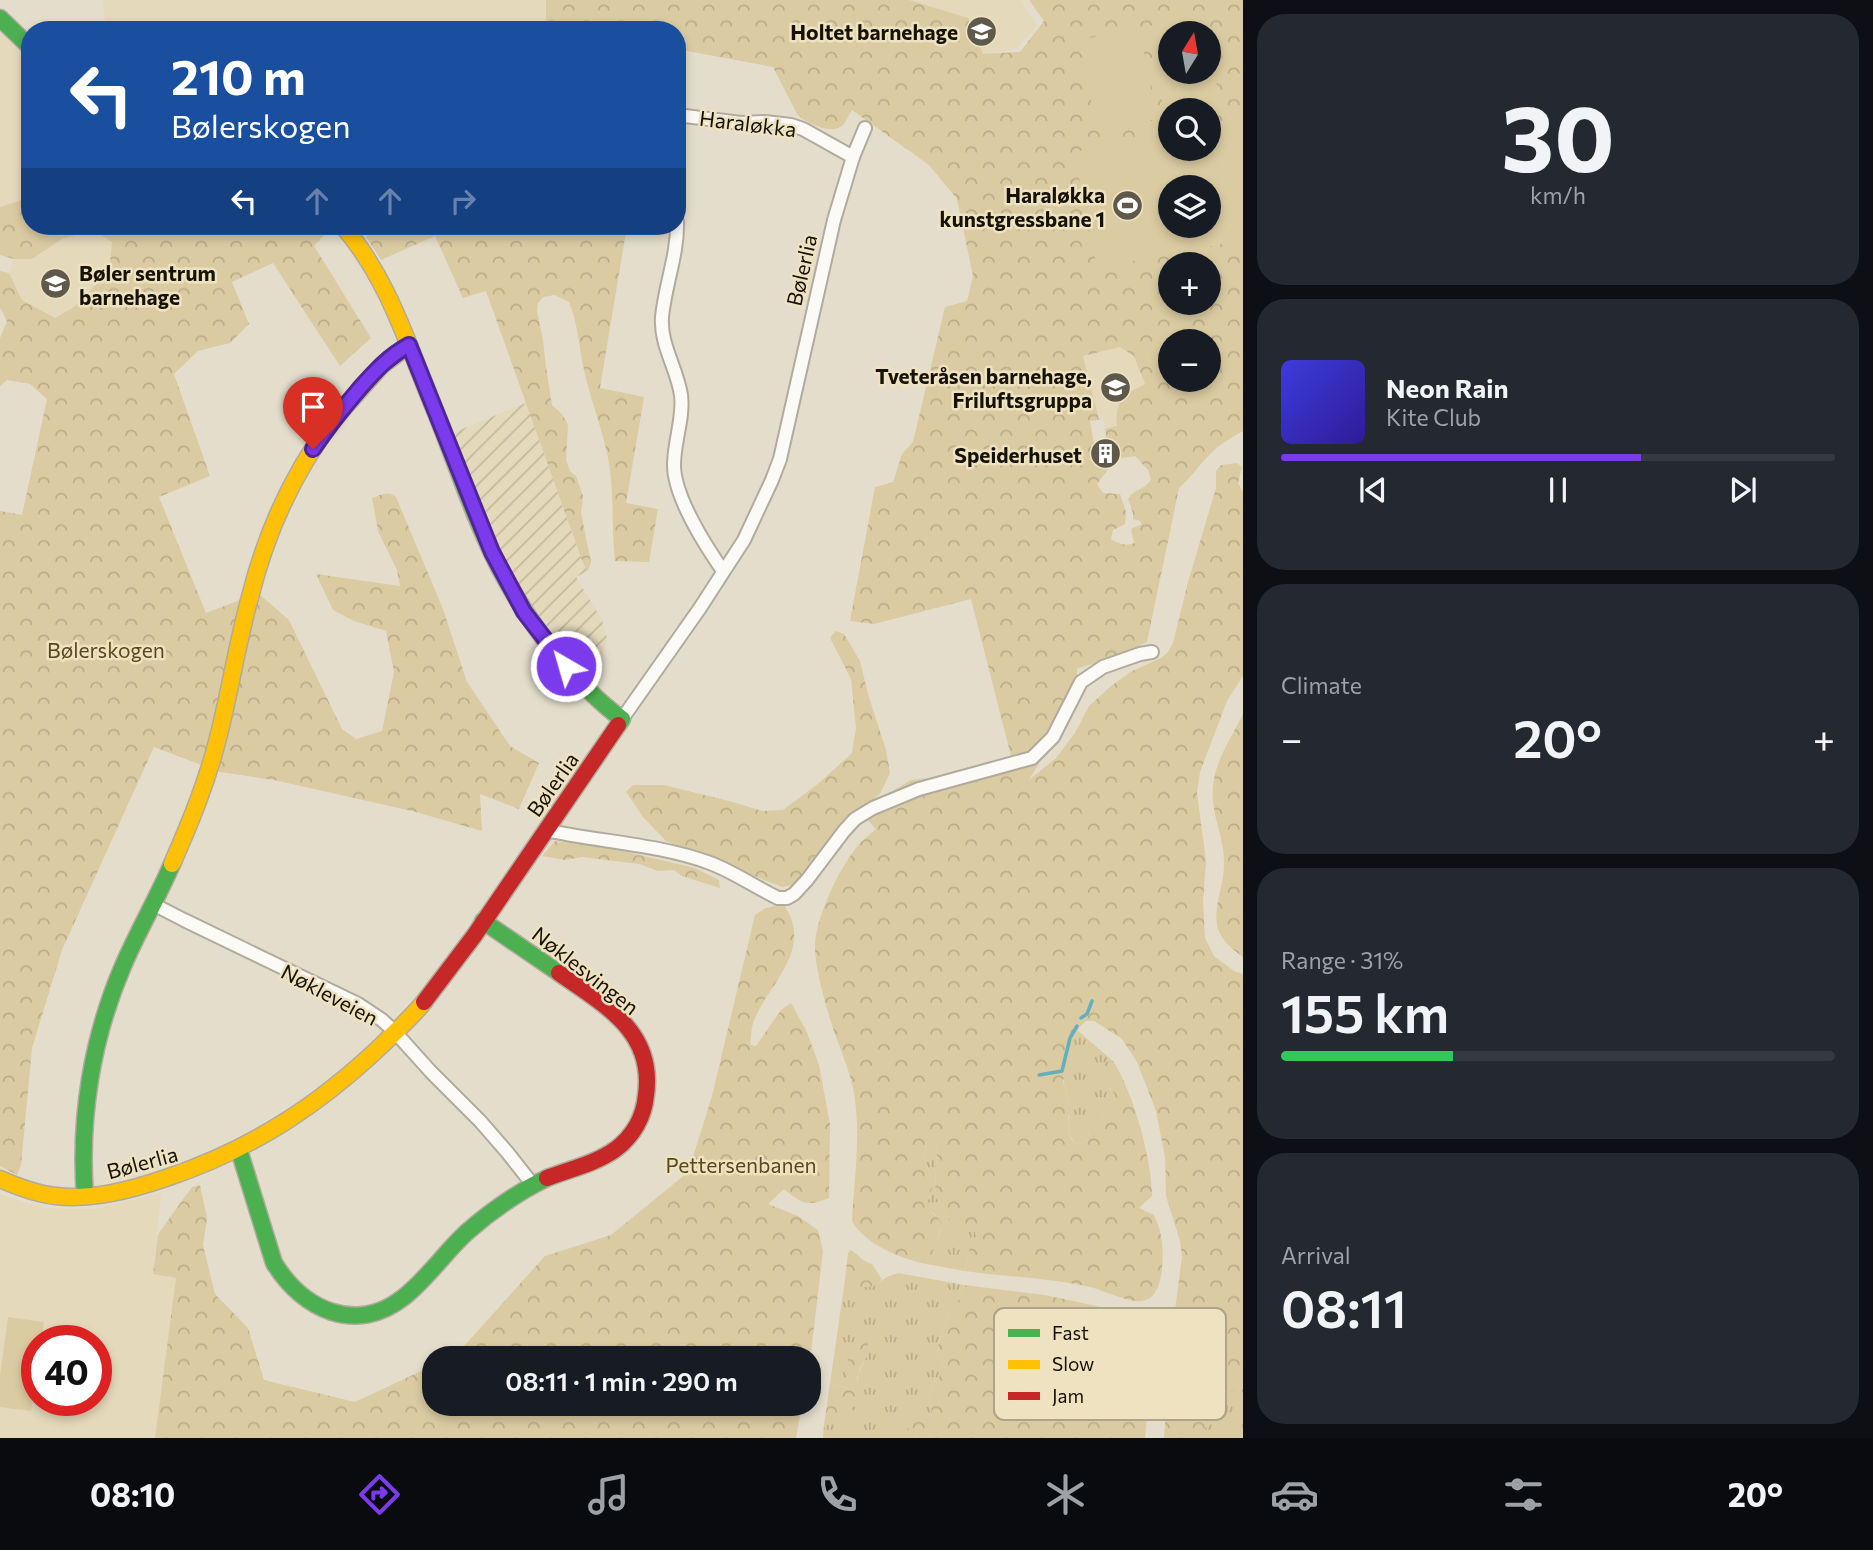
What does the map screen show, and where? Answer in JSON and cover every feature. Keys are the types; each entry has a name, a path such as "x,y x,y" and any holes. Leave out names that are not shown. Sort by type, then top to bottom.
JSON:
{"street":[{"path":"0,18 21,38"},
{"name":"Haraløkka","path":"686,115 741,123 790,125 803,129 853,158"},
{"name":"Bølerlia","path":"0,1179 37,1194 85,1196 121,1191 190,1171 271,1133 320,1101 364,1063 419,1008 483,921 700,608 744,540 780,458 834,220 865,128"},
{"path":"351,235 377,271 393,302 475,512 511,590 566,666 606,708 622,719"},
{"path":"676,235 662,316 666,348 682,397 675,473 680,494 723,571"},
{"path":"85,1196 82,1170 85,1115 97,1044 119,977 184,835 208,770 267,540 297,475 331,423 379,366 409,345"},
{"path":"545,830 696,859 725,869 782,899 800,888 855,819 873,807 919,789 1032,758 1053,737 1067,714 1075,691 1092,673 1114,662 1152,652"},
{"name":"Nøkleveien","path":"153,904 358,1004 382,1020 474,1115 533,1185"},
{"name":"Nøklesvingen","path":"239,1150 280,1275 304,1300 333,1313 355,1315 379,1311 413,1292 466,1233 533,1185 602,1157 621,1144 644,1111 649,1078 641,1046 635,1035 618,1016 483,921"}],"shaded area":[{"path":"104,0 546,0 546,21 105,21"},
{"name":"Holtet barnehage","path":"892,0 1021,0 1037,26 1017,48 991,54 960,55"},
{"path":"0,32 21,52 21,200 0,207"},
{"name":"Bøler sentrum barnehage","path":"76,235 102,235 112,241 109,271 74,307 55,318 22,300 9,273 14,259 32,259 62,239"},
{"name":"Tveteråsen barnehage, Friluftsgruppa","path":"1120,347 1134,356 1146,384 1134,389 1115,413 1117,426 1105,429 1103,419 1099,420 1082,356"},
{"path":"526,403 588,571 576,577 602,620 607,638 602,656 588,676 554,636 551,638 503,561 450,434"},
{"path":"161,1193 153,1274 176,1278 155,1438 0,1438 0,1194 47,1208 95,1209"}],"green space":[{"path":"546,0 909,0 968,18 983,54 1020,52 1044,21 1029,0 1243,0 1243,431 1214,450 1179,488 1147,642 1077,669 1061,712 1058,732 1029,780 1056,758 1075,733 1089,706 1130,672 1168,652 1173,643 1216,488 1216,471 1221,465 1237,463 1242,467 1238,483 1243,492 1243,676 1227,701 1200,772 1197,793 1206,861 1203,901 1205,938 1214,956 1234,971 1243,974 1243,1388 1229,1392 1226,1397 1226,1308 1175,1308 1182,1256 1166,1196 1165,1157 1156,1111 1137,1062 1122,1039 1094,1021 1086,1021 1077,1030 1063,1081 1070,1108 1069,1133 1076,1143 1087,1141 1091,1130 1101,1122 1104,1109 1115,1098 1105,1084 1102,1067 1113,1061 1134,1107 1149,1164 1152,1196 1139,1208 1154,1215 1161,1236 1162,1271 1157,1290 1152,1296 1146,1300 1135,1301 1078,1285 965,1271 969,1250 977,1240 975,1232 955,1224 935,1195 937,1145 932,1140 927,1142 924,1158 932,1187 930,1198 923,1204 941,1222 934,1249 926,1264 884,1249 865,1237 852,1221 857,1138 856,1105 824,997 815,951 820,919 838,877 852,853 876,829 861,812 807,877 793,885 782,887 666,841 643,817 626,792 633,785 664,785 762,811 783,810 819,783 852,753 856,728 851,679 830,638 836,631 844,634 860,661 890,773 881,792 864,809 911,780 929,778 1011,756 971,599 874,624 850,621 875,487 893,482 902,454 913,442 945,307 967,301 973,276 957,199 929,165 852,110 843,125 832,129 819,127 797,114 773,67 686,51 686,21 546,21","holes":["1120,347 1134,356 1145,384 1131,391 1122,400 1117,411 1117,426 1105,429 1108,449 1114,448 1116,459 1097,462 1090,421 1099,420 1083,356","1135,456 1148,470 1151,480 1128,499 1133,519 1142,524 1131,529 1134,543 1125,545 1111,539 1113,530 1125,524 1126,512 1120,494 1103,493 1097,484 1116,459"]},
{"path":"1203,16 1204,21 1176,21"},
{"path":"1158,24 1158,80 1148,26"},
{"path":"1139,28 1157,119 1097,131 1079,40"},
{"path":"1159,84 1216,84 1219,98 1161,98"},
{"name":"Haraløkka kunstgressbane 1","path":"1243,119 1243,240 1180,252 1158,252 1158,256 1097,268 1074,152 1158,136 1158,161 1221,161 1221,123"},
{"name":"Bølerskogen","path":"21,200 21,235 76,235 62,239 32,259 14,259 0,255 0,207"},
{"name":"Bølerskogen","path":"101,235 324,235 314,246 371,338 340,366 273,263 232,282 249,324 230,343 198,351 174,374 210,476 159,497 206,613 258,593 289,620 342,729 356,739 382,731 394,672 386,631 354,621 333,610 316,574 400,586 397,570 378,531 372,498 384,494 393,495 443,609 467,682 510,746 539,763 519,809 480,794 482,831 412,811 274,780 220,772 154,747 62,950 32,1048 21,1165 17,1175 0,1166 0,511 22,515 47,399 30,384 7,380 0,386 0,338 7,321 0,307 0,271 9,273 22,300 55,318 74,307 109,271 112,242"},
{"path":"369,235 626,235 600,388 644,397 626,503 658,509 649,562 615,561 612,494 605,443 586,380 569,302 555,295 543,297 538,303 537,311 552,405 562,414 568,425 566,460 570,471 576,476 583,496 581,513 591,562 588,571 486,291 463,298 435,236 381,260 366,237"},
{"path":"1243,714 1243,957 1225,941 1218,929 1216,913 1224,854 1213,791 1219,762"},
{"path":"555,841 606,847 695,868 719,880 720,888 682,876 674,870 658,871 639,864 582,857 565,860 542,856"},
{"name":"Pettersenbanen","path":"777,905 785,906 791,919 793,948 788,962 758,1011 753,1023 750,1045 756,1046 781,1010 791,1003 806,1030 819,1065 830,1124 829,1198 815,1203 805,1202 784,1189 768,1204 798,1216 818,1230 823,1251 812,1346 464,1346 545,1256 611,1235 687,1173 689,1176 712,1096 755,915"},
{"path":"1077,1030 1113,1061 1107,1062 1108,1088 1115,1098 1104,1109 1101,1122 1089,1133 1087,1141 1076,1143 1069,1131 1069,1103 1064,1073"},
{"path":"932,1140 937,1145 935,1195 955,1224 975,1231 977,1240 969,1251 965,1271 926,1264 940,1231 935,1214 922,1204 930,1198 932,1187 924,1158 927,1141"},
{"path":"200,1185 207,1218 203,1245 215,1294 248,1328 264,1380 355,1402 422,1371 422,1416 800,1416 796,1438 155,1438 176,1278 153,1274 158,1234 192,1187"},
{"path":"851,1250 872,1264 882,1280 873,1287 844,1287 848,1253"},
{"path":"898,1273 964,1285 957,1306 951,1310 939,1341 937,1352 945,1369 944,1374 935,1380 929,1400 932,1411 924,1418 917,1419 915,1431 918,1438 823,1438 824,1425 841,1417 852,1417 850,1408 853,1404 861,1403 858,1374 869,1352 849,1389 830,1383 844,1287 873,1287"},
{"path":"964,1285 1045,1295 1105,1308 994,1308 994,1420 1147,1420 1145,1438 918,1438 915,1431 906,1428 905,1417 910,1415 922,1418 932,1411 929,1400 935,1380 945,1369 937,1352 939,1341 951,1310 957,1305"},
{"path":"8,1317 44,1322 44,1325 21,1325 21,1410 0,1407 0,1375"},
{"path":"858,1337 865,1337 869,1348 857,1378 861,1387 861,1403 853,1404 851,1408 858,1415 841,1418 832,1425 824,1425 830,1383 848,1389 851,1384 847,1380 846,1369"},
{"path":"1243,1388 1243,1438 1196,1438 1213,1420 1226,1420 1226,1397 1229,1392"},
{"path":"1165,1420 1213,1420 1196,1438 1164,1438"}],"waterway":[{"path":"1081,1018 1087,1014 1092,1001"},
{"path":"1039,1075 1062,1071 1070,1038 1077,1026"}],"traffic: fast":[{"path":"0,18 21,38"},
{"path":"432,403 482,530 507,582 557,656 604,705 622,719 618,725"},
{"path":"85,1196 86,1108 103,1021 123,966 172,864"},
{"path":"483,921 559,973"},
{"path":"239,1150 274,1263 286,1280 315,1304 332,1312 349,1315 368,1314 386,1308 404,1297 476,1224 515,1196 547,1178"}],"traffic: slow":[{"path":"350,235 384,289 432,403"},
{"path":"172,864 198,802 214,754 245,615 264,550 294,481 334,419"},
{"path":"0,1179 41,1194 84,1197 112,1193 166,1178 227,1154 282,1123 334,1087 424,1002"}],"traffic: jam":[{"path":"334,419 382,365 409,345"},
{"path":"424,1002 474,936 618,725"},
{"path":"547,1178 591,1162 616,1149 637,1125 646,1095 647,1073 643,1053 634,1037 609,1009 559,973"}],"place":[{"name":"Holtet barnehage","path":"981,31"},
{"name":"Haraløkka kunstgressbane 1","path":"1128,206"},
{"name":"Bøler sentrum barnehage","path":"56,284"},
{"name":"Tveteråsen barnehage, Friluftsgruppa","path":"1115,387"},
{"name":"Speiderhuset","path":"1105,454"}],"route":[{"path":"313,449 346,403 379,366 409,345 492,552 524,612 566,666"}]}
